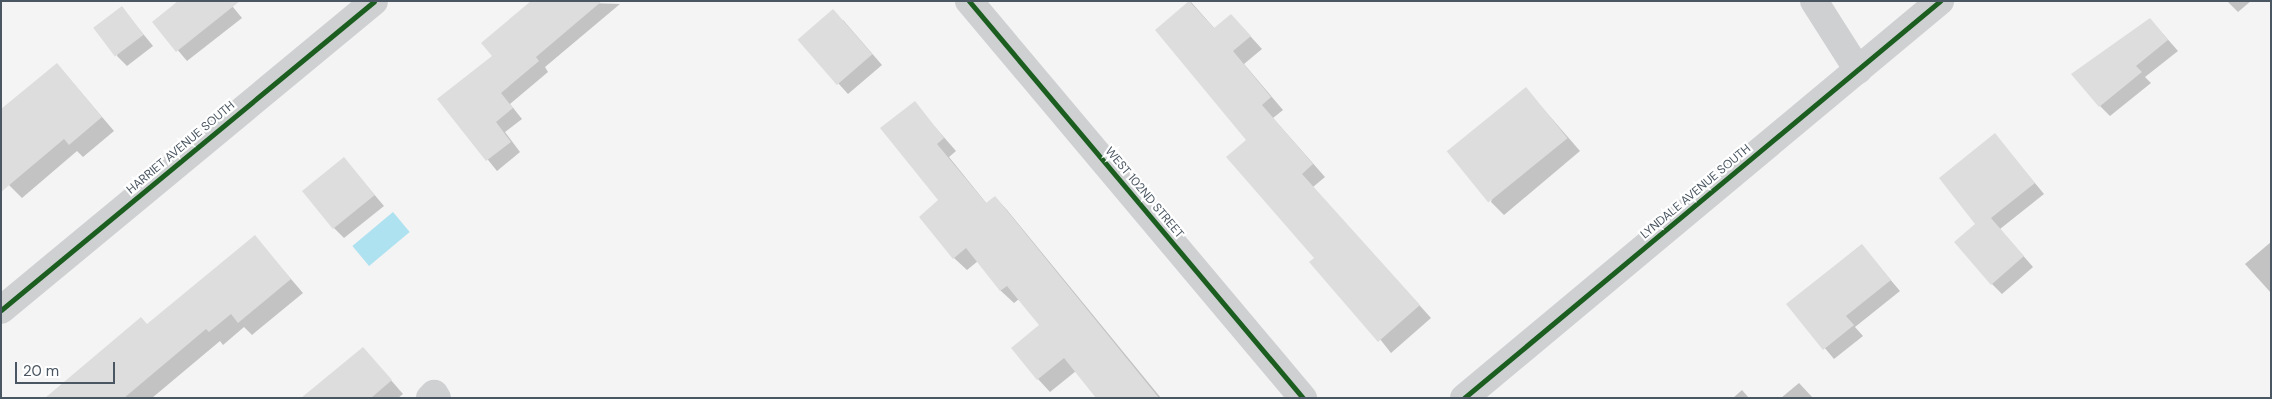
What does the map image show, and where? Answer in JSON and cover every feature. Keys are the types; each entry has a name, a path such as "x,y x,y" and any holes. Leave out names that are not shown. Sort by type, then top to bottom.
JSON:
{"street":[{"name":"HARRIET AVENUE SOUTH","path":"1,310 374,1"},
{"name":"WEST 102ND STREET","path":"969,1 1303,398"},
{"path":"1814,1 1858,70"},
{"name":"LYNDALE AVENUE SOUTH","path":"1464,398 1940,1"},
{"path":"430,398 434,394 437,398"}],"water":[{"path":"393,212 410,232 369,266 352,246"}],"building":[{"path":"178,1 240,1 176,52 152,22"},
{"path":"531,1 602,1 536,57 539,61 501,93 513,108 496,122 511,142 486,161 437,99 492,56 481,43"},
{"path":"1189,1 1214,28 1231,14 1251,36 1233,51 1271,97 1262,105 1313,164 1302,174 1420,305 1378,342 1309,262 1314,258 1226,157 1246,140 1155,30"},
{"path":"122,6 144,35 115,56 93,28"},
{"path":"833,9 872,54 837,85 798,40"},
{"path":"2150,18 2168,40 2136,66 2142,72 2099,107 2071,74"},
{"path":"57,63 102,117 69,145 64,139 1,192 1,109"},
{"path":"1526,87 1568,138 1488,202 1447,151"},
{"path":"915,101 944,138 937,144 986,203 995,196 1159,398 1096,398 1064,358 1037,380 1011,348 1039,325 1007,286 1000,291 966,248 953,259 919,217 938,200 880,128"},
{"path":"1995,133 2035,183 1991,218 2024,256 1991,285 1954,242 1975,224 1939,178"},
{"path":"344,157 375,195 333,229 302,191"},
{"path":"255,235 291,279 238,323 231,314 209,332 206,329 124,398 45,398 141,317 147,324"},
{"path":"1862,244 1891,280 1846,316 1854,325 1823,350 1786,304"},
{"path":"363,347 392,380 371,398 301,398"}],"cycle path":[{"path":"1,310 374,1"},
{"path":"969,1 1303,398"},
{"path":"1464,398 1940,1"}]}
